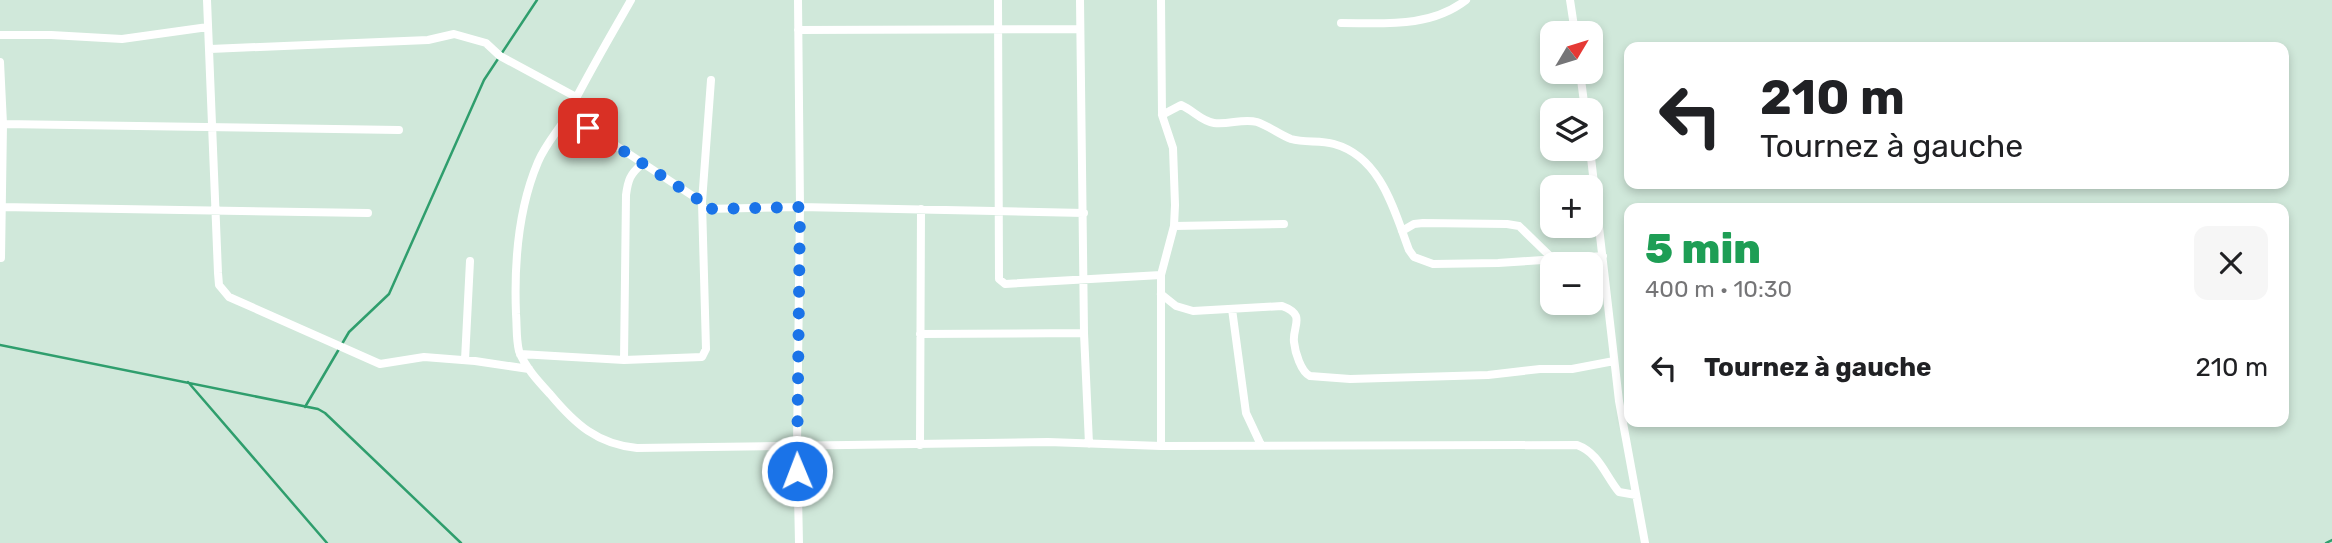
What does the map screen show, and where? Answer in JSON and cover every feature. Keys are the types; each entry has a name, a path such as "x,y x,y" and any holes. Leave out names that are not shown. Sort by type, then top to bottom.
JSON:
{"street":[{"path":"207,0 219,285 229,297 380,364 424,357 529,369"},
{"path":"631,0 568,114 539,159 526,200 514,275 520,354 529,369 576,422 598,438 617,446 797,447 1048,442 1161,446 1577,445 1587,448 1595,455 1619,492 1636,495"},
{"path":"797,0 800,207 797,447 799,543"},
{"path":"998,0 999,279 1005,284 1161,275"},
{"path":"1080,0 1084,333 1089,444"},
{"path":"1161,0 1162,115 1173,148 1174,226 1161,275 1161,446"},
{"path":"1341,23 1423,21 1457,7 1466,0"},
{"path":"1570,0 1573,21"},
{"path":"0,35 122,39 208,27"},
{"path":"798,30 1079,29"},
{"path":"210,49 428,40 454,34 486,43 500,56 576,97"},
{"path":"0,61 1,258"},
{"path":"520,354 624,360 702,357 706,349 703,205 711,80"},
{"path":"1162,115 1181,105 1213,123 1258,122 1294,140 1315,140 1351,151 1364,161 1387,191 1414,257 1433,264 1540,260"},
{"path":"568,114 703,205 1084,213"},
{"path":"2,122 399,130"},
{"path":"1591,161 1603,252"},
{"path":"624,360 626,195 628,179 642,164"},
{"path":"1,207 368,213"},
{"path":"920,209 920,445"},
{"path":"1402,231 1414,224 1423,223 1507,224 1519,226 1546,252"},
{"path":"1174,226 1284,224"},
{"path":"1603,256 1614,361 1624,422"},
{"path":"465,360 470,261"},
{"path":"1161,294 1184,310 1282,306 1289,308 1297,318 1294,341 1300,366 1310,376 1350,379 1488,375 1540,369 1572,369 1614,361"},
{"path":"1231,309 1246,414 1261,445"},
{"path":"919,334 1084,333"},
{"path":"1625,427 1645,543"}],"waterway":[{"path":"305,407 349,332 389,294 484,80 537,0"},
{"path":"0,345 318,409 461,543"},
{"path":"188,382 327,543"},
{"path":"2326,543 2332,540"}],"route":[{"path":"588,128 702,202 704,209 800,207 797,471"}]}
